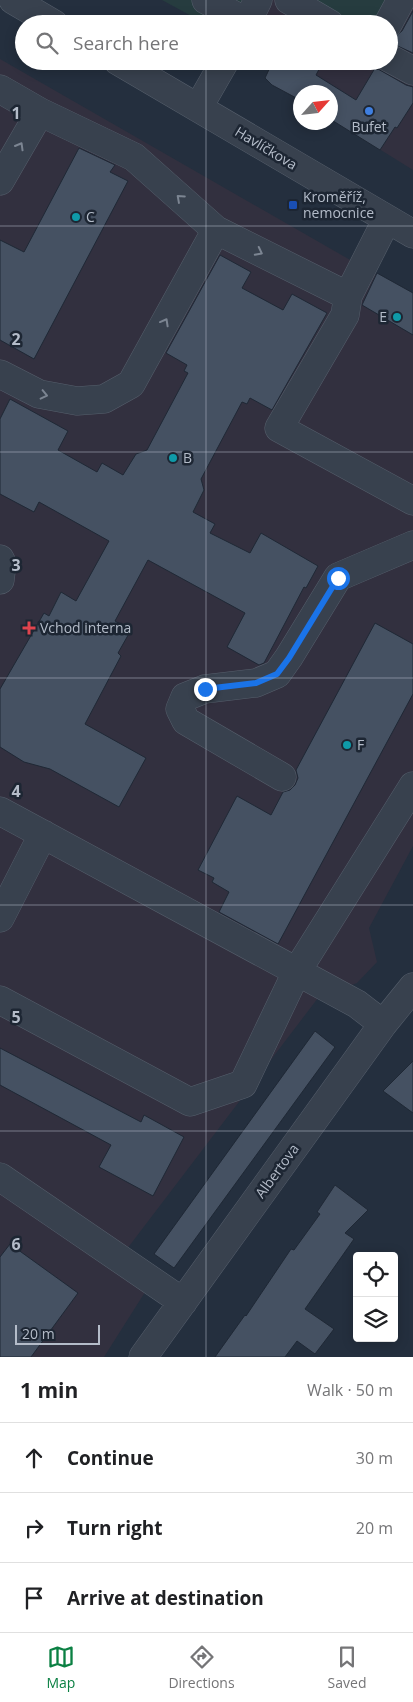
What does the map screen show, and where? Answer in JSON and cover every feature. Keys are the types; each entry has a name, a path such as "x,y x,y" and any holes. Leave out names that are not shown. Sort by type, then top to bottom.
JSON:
{"street":[{"path":"13,0 39,15"},
{"path":"206,0 251,15"},
{"path":"289,0 315,15"},
{"path":"393,15 401,0"},
{"path":"398,63 413,71"},
{"name":"Havlíčkova","path":"133,70 413,234"},
{"path":"198,108 220,70"},
{"path":"0,89 40,112 134,157 216,230 348,296"},
{"path":"0,181 40,112"},
{"path":"388,220 348,296 345,314 279,428 413,502"},
{"path":"0,374 39,394 77,401 104,399 131,384 216,230"},
{"path":"282,777 186,721 180,710 185,697 205,689 256,683 277,674 289,658 338,578 413,545"},
{"path":"0,559 2,563 0,580"},
{"path":"0,1000 190,1102 243,1084 297,972 413,786"},
{"path":"0,811 356,1004 383,1024"},
{"path":"0,918 43,834"},
{"name":"Albertova","path":"143,1357 383,1024 409,999"},
{"path":"0,1177 183,1302"}],"shaded area":[{"path":"175,0 413,0 413,170 338,123 338,85 293,85 293,96 272,85 267,76 269,70 398,70 398,15 202,15"},
{"path":"0,59 15,68 15,70 19,70 413,296 413,846 369,928 377,962 357,983 318,998 114,1266 147,1289 104,1357 0,1357"}],"green space":[{"path":"162,0 245,0 226,15 190,15"},
{"path":"305,0 397,0 389,15 332,15"}],"building":[{"path":"413,11 413,53 398,46 398,34 402,31"},
{"name":"Bufet","path":"269,70 319,70 316,75 332,85 293,85 293,96 272,85 265,78"},
{"name":"Bufet","path":"374,70 380,70 413,87 413,103 380,150 338,124 338,89 356,100"},
{"name":"C","path":"79,148 115,165 110,172 128,181 34,359 0,340 0,240 24,252"},
{"name":"B","path":"220,255 251,272 242,288 283,310 292,294 327,313 272,410 250,398 247,404 242,402 201,479 204,490 193,512 215,524 210,533 250,553 261,533 318,566 306,588 304,587 264,663 259,665 227,647 245,613 148,560 115,621 131,630 118,653 121,656 85,724 146,758 119,807 50,769 24,762 0,747 0,689 44,613 49,616 61,592 76,601 109,541 39,502 34,512 0,494 0,419 10,399 68,431 58,450 97,472 102,463 123,475 136,454 147,450 188,373 184,371 187,365 166,353"},
{"name":"E","path":"377,273 413,293 413,335 362,305"},
{"name":"F","path":"375,623 413,644 413,694 278,944 219,912 229,892 212,882 214,878 198,870 237,796 271,815 283,792 290,790 295,785 298,778 296,770"},
{"path":"315,1031 335,1047 174,1268 154,1254"},
{"path":"0,1048 141,1122 144,1115 184,1137 153,1196 99,1167 111,1145 0,1085"},
{"path":"413,1061 413,1113 383,1091"},
{"path":"335,1185 368,1210 345,1233 354,1239 305,1309 334,1329 315,1354 297,1341 285,1357 215,1357 246,1316 291,1249 294,1250 320,1214 317,1212"},
{"path":"10,1244 78,1293 31,1357 0,1357 0,1257"}],"place":[{"name":"Bufet","path":"369,111"},
{"name":"Kroměříž, nemocnice","path":"293,205"},
{"name":"C","path":"76,217"},
{"name":"E","path":"397,317"},
{"name":"B","path":"173,458"},
{"name":"Vchod interna","path":"29,628"},
{"name":"F","path":"347,745"}],"route":[{"path":"205,689 256,683 277,674 289,658 338,578"}]}
